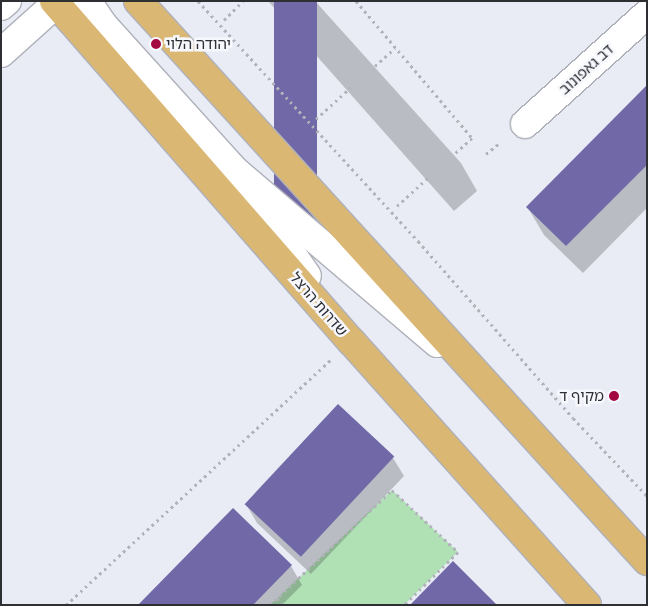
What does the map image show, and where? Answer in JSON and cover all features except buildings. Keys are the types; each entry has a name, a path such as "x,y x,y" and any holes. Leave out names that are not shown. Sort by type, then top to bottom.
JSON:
{"main road":[{"path":"138,1 647,561"},
{"name":"שדרות הרצל","path":"57,2 351,341 587,605"}],"street":[{"path":"1,6 7,1"},
{"path":"87,1 104,26 234,170 489,387"},
{"path":"1,53 57,2"},
{"name":"דב גאפונוב","path":"524,124 647,14"},
{"path":"234,170 351,341"}],"path":[{"path":"198,1 418,241 573,418 647,496"},
{"path":"224,20 243,1"},
{"path":"356,1 472,138 454,154"},
{"path":"375,66 396,48"},
{"path":"316,119 351,87"},
{"path":"397,206 430,176"},
{"path":"66,605 351,341"},
{"path":"270,605 392,490 458,552 404,605"},
{"path":"277,598 283,605"}],"green space":[{"path":"392,490 458,552 404,605 270,605"}],"place":[{"name":"יהודה הלוי","path":"156,44"},
{"name":"מקיף ד","path":"614,396"}]}
